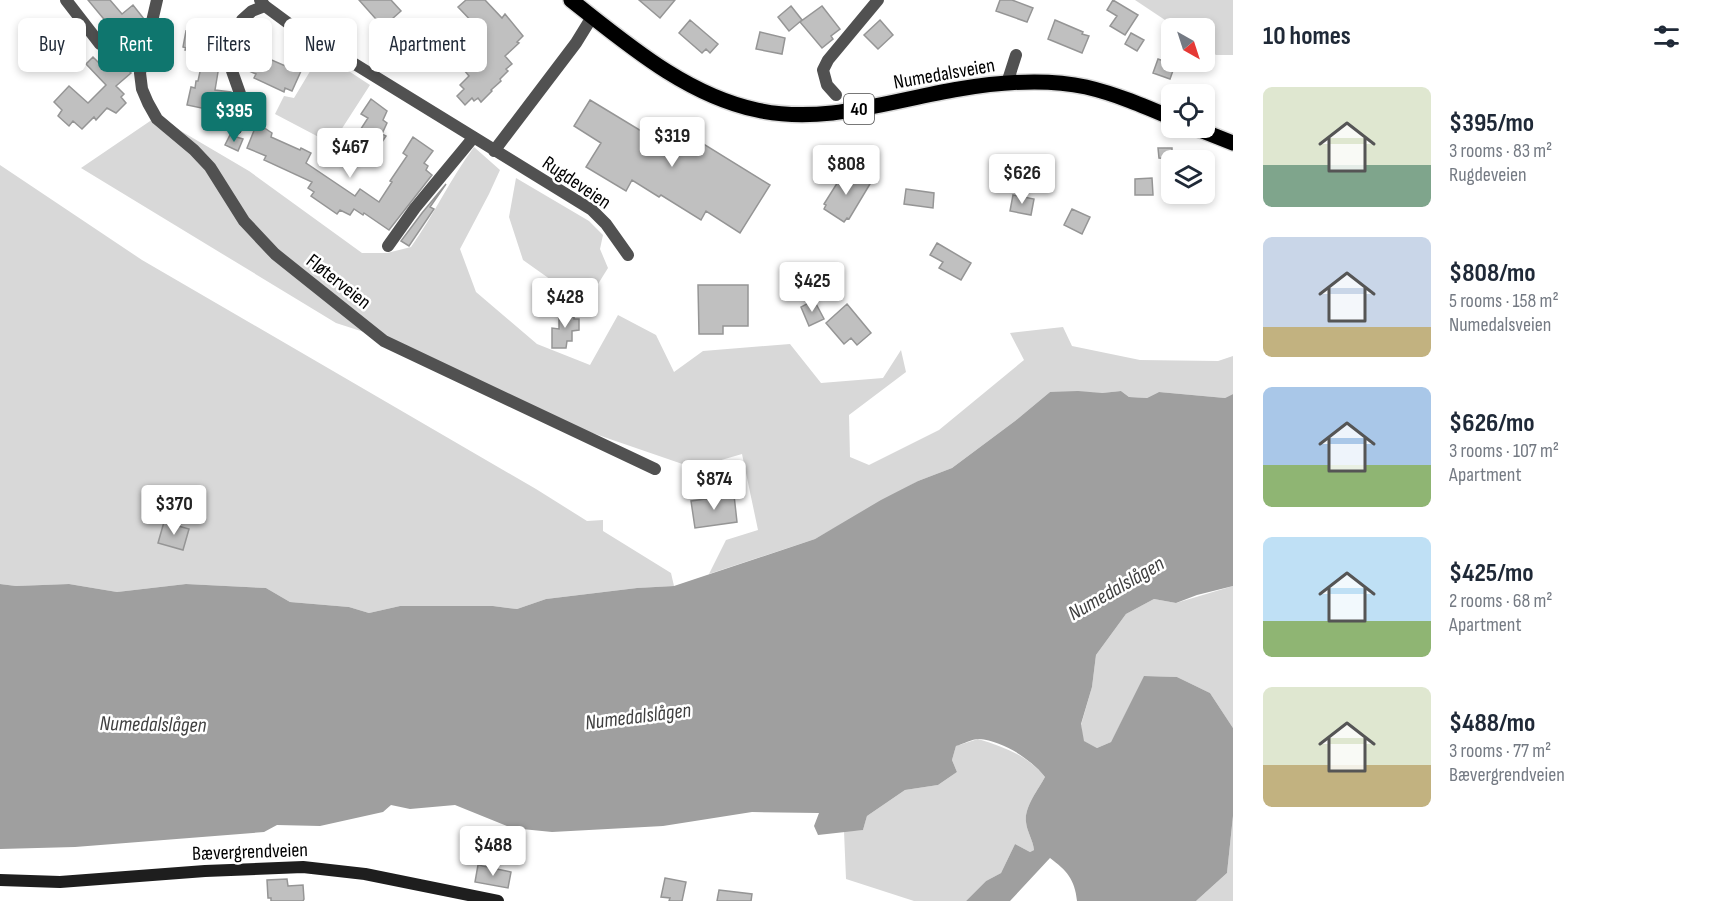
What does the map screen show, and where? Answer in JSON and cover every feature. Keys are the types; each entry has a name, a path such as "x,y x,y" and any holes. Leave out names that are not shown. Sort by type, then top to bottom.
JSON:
{"main road":[{"name":"Numedalsveien","path":"571,0 675,77 718,98 759,111 802,115 843,112 959,89 1007,83 1056,83 1112,94 1161,114"},
{"path":"1215,136 1233,143"},
{"name":"Bævergrendveien","path":"0,880 60,882 205,871 303,867 365,874 462,898 498,901"}],"street":[{"path":"66,0 98,41"},
{"name":"Fløterveien","path":"157,0 140,73 145,96 158,119 210,166 244,221 275,254 384,341 655,469"},
{"path":"836,95 827,85 823,70 828,60 878,0"},
{"name":"Rugdeveien","path":"236,129 243,102 231,71 234,40 242,20 263,3 298,29 592,210 606,224 628,255"},
{"path":"494,151 576,43 592,17"},
{"path":"1007,83 1016,55"},
{"path":"388,246 428,191 473,138"}],"shaded area":[{"path":"1135,0 1233,0 1233,55 1215,54 1215,18 1162,18"},
{"path":"310,72 350,72 370,85 332,144 275,114 284,96 294,98"},
{"path":"159,115 181,131 249,171 362,253 387,253 411,247 474,147 500,170 460,249 476,292 537,344 590,365 618,315 656,335 674,372 703,351 790,344 821,383 883,378 901,350 906,372 849,415 850,457 869,465 939,430 1024,360 1010,333 1063,327 1072,346 1140,360 1218,361 1233,356 1233,394 1225,398 1159,392 1147,398 1129,397 1121,391 1050,392 952,468 918,481 815,539 709,574 726,540 758,530 742,454 694,468 572,426 401,344 336,323 81,168"},
{"path":"0,165 142,260 536,489 587,521 603,520 603,531 671,573 674,586 546,599 517,609 493,606 400,606 369,613 349,607 290,602 266,588 186,584 117,592 69,584 16,586 0,584"},
{"path":"516,178 589,221 603,235 600,249 608,268 598,284 584,291 571,279 554,282 523,260 509,217"},
{"path":"1233,586 1233,728 1210,693 1177,677 1145,676 1111,742 1097,748 1083,741 1081,725 1092,687 1096,655 1126,614 1154,599 1176,603"},
{"path":"978,739 1023,757 1045,777 1029,805 1026,816 1034,850 1030,852 1015,844 1001,873 986,881 966,901 914,901 846,879 844,831 863,830 867,816 905,790 938,785 957,772 952,760 956,746"},
{"path":"1233,816 1233,901 1196,901 1227,873"}],"water":[{"name":"Numedalslågen","path":"1121,391 1129,397 1147,398 1159,392 1225,398 1233,394 1233,586 1176,603 1154,599 1126,614 1096,655 1092,687 1081,724 1084,741 1097,748 1111,742 1144,676 1177,677 1210,693 1233,728 1233,816 1227,873 1196,901 1077,901 1069,876 1050,858 1010,901 966,901 986,881 1001,873 1015,844 1030,852 1034,850 1026,816 1029,805 1045,777 1016,752 997,743 979,739 956,746 952,760 957,772 938,785 905,790 867,816 863,830 818,835 814,826 819,813 752,812 663,826 552,832 512,828 455,805 410,809 391,805 383,812 320,826 277,825 264,832 75,847 0,849 0,584 16,586 69,584 117,592 186,584 266,588 290,602 349,607 369,613 400,606 493,606 517,609 546,599 674,586 815,539 881,500 918,481 952,468 1050,392 1102,393"}],"building":[{"path":"88,0 110,0 122,14 133,5 143,18 103,18"},
{"path":"359,0 391,0 401,11 393,18 375,18"},
{"path":"466,0 485,0 502,18 505,14 523,36 505,56 512,64 506,69 508,71 500,79 501,81 481,102 478,98 474,101 472,98 465,105 457,96 464,89 460,85 469,76 466,72 487,72 487,18 468,18 458,7"},
{"path":"639,0 675,0 660,18"},
{"path":"1000,0 1012,0 1033,8 1027,22 996,11"},
{"path":"1113,0 1138,15 1125,35 1110,26 1117,16 1107,10"},
{"path":"791,6 802,20 789,31 778,17"},
{"path":"822,6 840,29 822,48 800,22"},
{"path":"690,20 718,44 710,53 706,49 702,53 679,33"},
{"path":"880,20 893,35 878,49 864,35"},
{"path":"1055,20 1089,36 1082,53 1048,39"},
{"path":"186,31 186,48 183,47"},
{"path":"760,32 785,38 782,54 756,49"},
{"path":"1131,33 1144,40 1137,51 1125,44"},
{"path":"93,57 98,62 98,72 131,73 116,86 124,94 121,97 126,103 116,113 107,108 96,120 94,117 82,129 73,121 69,126 58,116 62,110 54,102 69,86 88,103 106,85 86,64"},
{"path":"1158,59 1161,60 1161,72 1172,72 1170,79 1153,73"},
{"path":"272,60 284,65 284,72 301,72 292,91 285,88 284,92 254,78 256,74 251,72 272,72"},
{"path":"200,72 218,72 215,90 231,92 235,103 228,130 219,129 221,112 187,105 191,87 195,88 196,81 198,81"},
{"path":"371,99 387,111 383,120 387,123 382,134 386,136 368,163 364,160 360,166 344,155 368,118 361,114"},
{"path":"590,100 656,140 668,122 770,185 740,233 706,211 701,220 632,180 626,191 586,167 601,143 574,126"},
{"path":"257,123 272,133 271,137 311,153 306,163 355,196 360,189 379,202 407,156 403,153 413,137 433,151 424,163 428,166 426,170 432,175 389,230 354,209 350,215 340,210 337,214 311,196 314,192 308,188 312,182 264,160 266,156 247,148"},
{"path":"230,135 243,139 238,151 225,145"},
{"path":"1158,148 1172,148 1172,150 1161,150 1161,158 1159,158"},
{"path":"846,169 870,184 849,219 847,218 844,222 824,209 826,205 824,204"},
{"path":"1152,178 1153,195 1135,195 1135,179"},
{"path":"446,184 430,207 434,209 409,246 401,241 422,213"},
{"path":"906,189 934,193 933,208 904,204"},
{"path":"1013,195 1034,199 1031,215 1010,211"},
{"path":"1072,209 1090,217 1082,234 1064,225"},
{"path":"937,243 971,263 961,280 939,268 943,262 930,255"},
{"path":"698,285 748,285 748,326 723,326 723,334 699,334"},
{"path":"814,300 824,319 809,326 801,307"},
{"path":"847,304 871,333 857,345 851,338 844,344 826,323"},
{"path":"559,311 574,311 574,319 579,319 579,330 572,331 572,341 567,341 566,348 552,348 552,328 559,329"},
{"path":"734,495 737,522 695,528 691,501"},
{"path":"164,522 189,529 183,550 158,543"},
{"path":"478,865 511,872 508,888 475,882"},
{"path":"665,878 686,882 682,901 669,901 670,898 661,897"},
{"path":"287,879 288,886 303,885 303,901 271,901 271,898 268,898 267,880"},
{"path":"719,890 752,894 751,901 717,901"}]}
